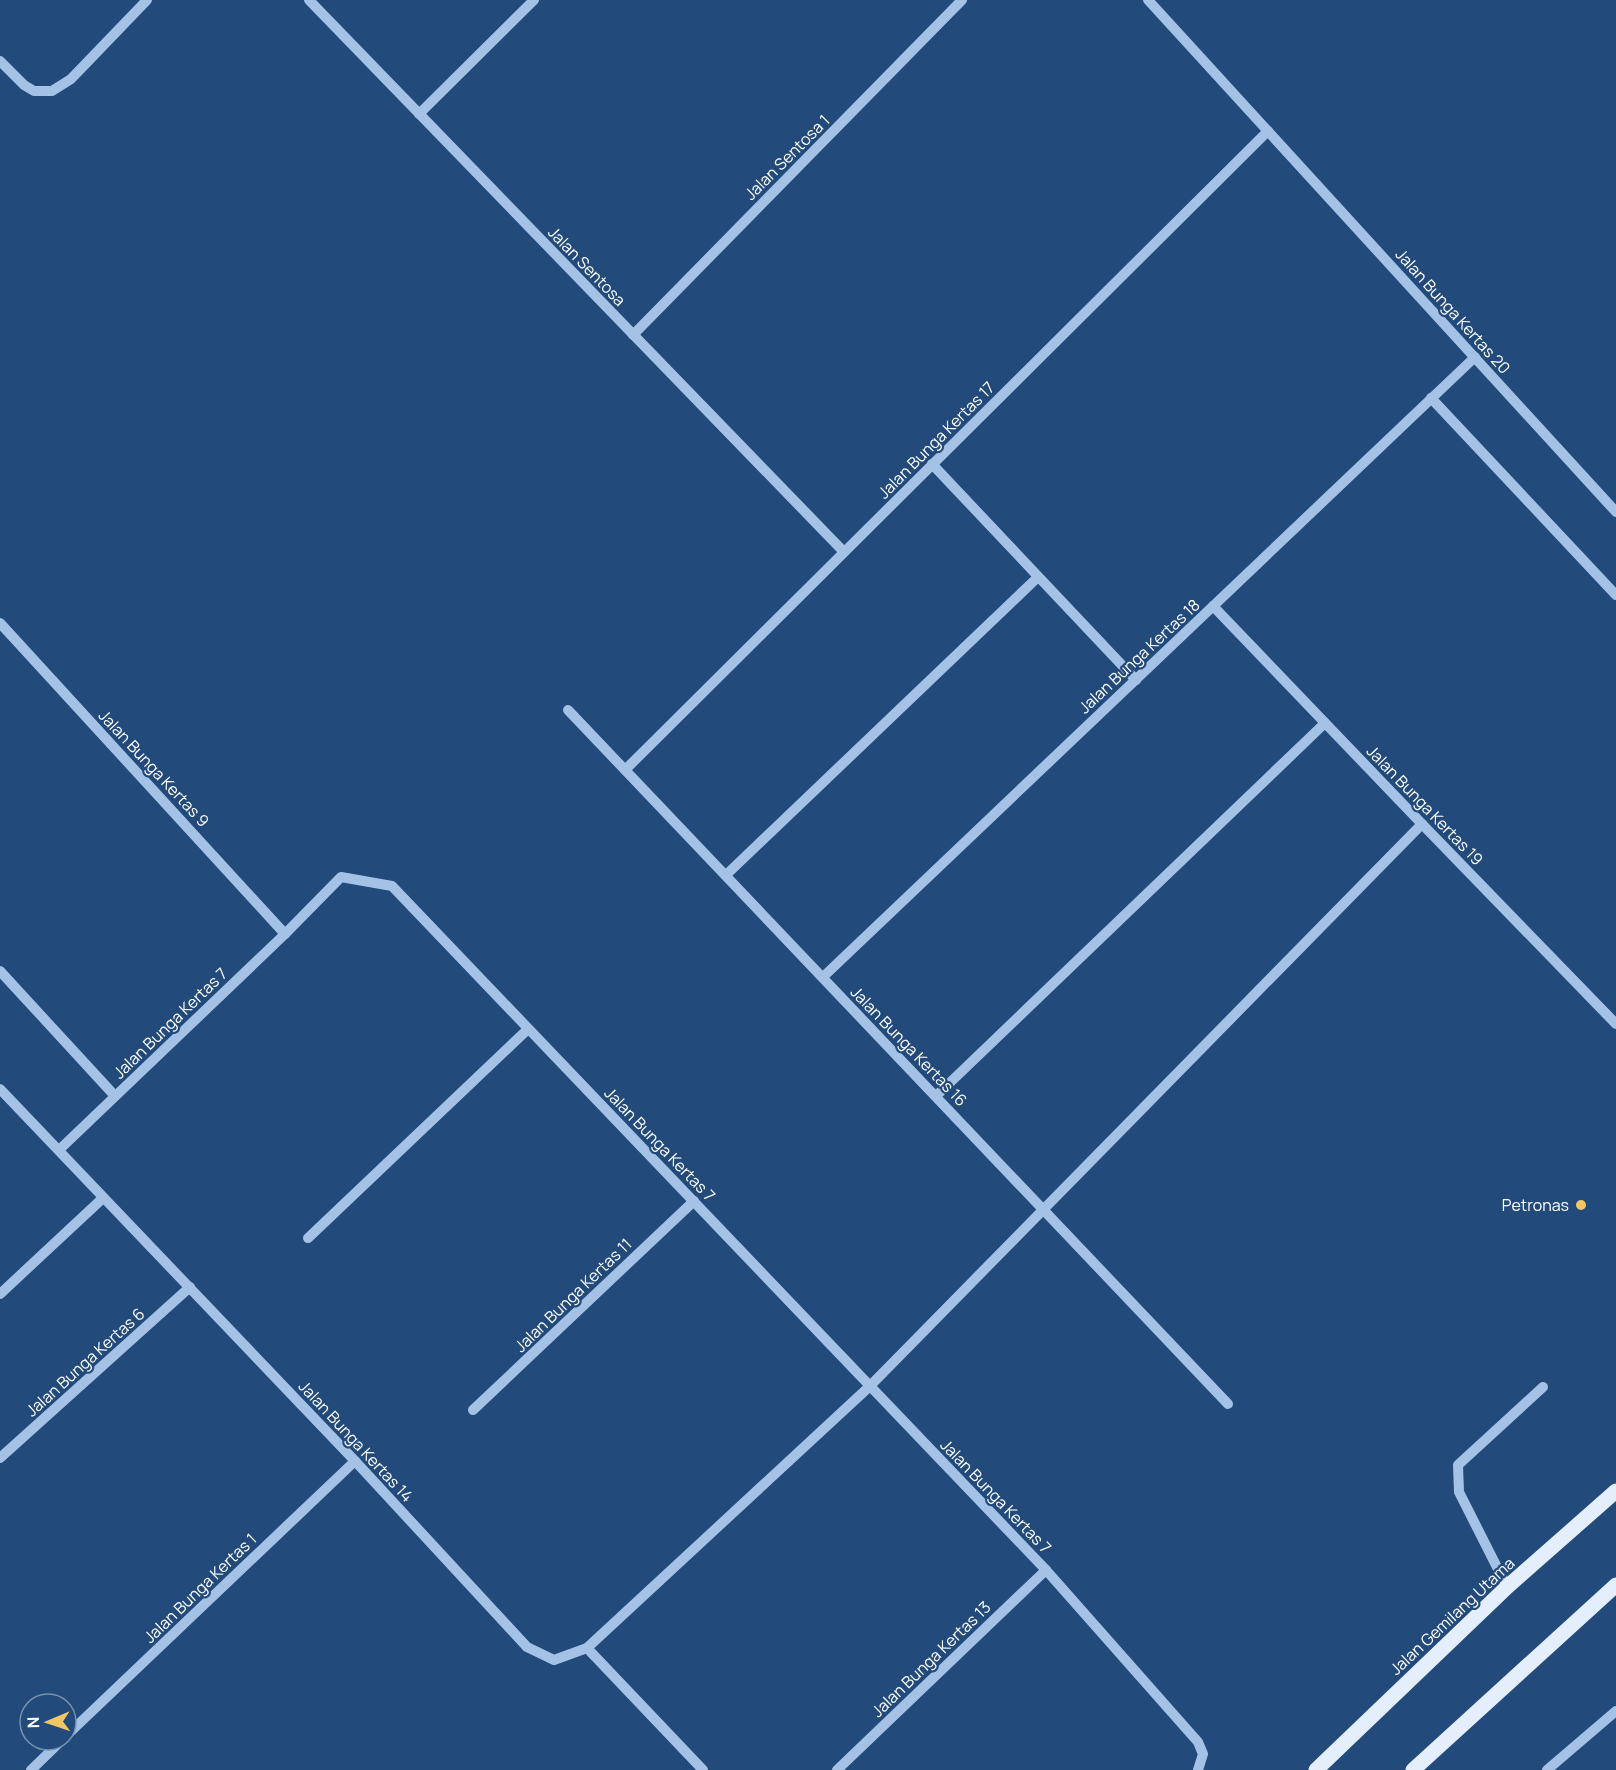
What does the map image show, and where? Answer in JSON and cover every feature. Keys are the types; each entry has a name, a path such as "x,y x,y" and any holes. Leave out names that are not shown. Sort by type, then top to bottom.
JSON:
{"main road":[{"name":"Jalan Gemilang Utama","path":"1316,1770 1507,1587 1616,1491"},
{"path":"1413,1770 1616,1585"}],"street":[{"path":"0,61 17,79 34,91 52,91 71,79 147,0"},
{"name":"Jalan Sentosa","path":"309,0 844,552"},
{"path":"419,114 534,0"},
{"name":"Jalan Sentosa 1","path":"633,335 963,0"},
{"name":"Jalan Bunga Kertas 20","path":"1148,0 1616,512"},
{"name":"Jalan Bunga Kertas 17","path":"625,770 1268,131"},
{"name":"Jalan Bunga Kertas 18","path":"823,977 1475,357"},
{"path":"1431,398 1616,596"},
{"path":"932,464 1136,680"},
{"path":"726,875 1038,577"},
{"name":"Jalan Bunga Kertas 19","path":"1213,606 1616,1024"},
{"name":"Jalan Bunga Kertas 9","path":"0,623 285,934"},
{"name":"Jalan Bunga Kertas 16","path":"568,710 1228,1404"},
{"path":"936,1096 1325,723"},
{"path":"703,1770 586,1648 870,1386 1422,825"},
{"name":"Jalan Bunga Kertas 7","path":"58,1150 341,878 392,886 1046,1570 1198,1742 1203,1754 1198,1770"},
{"path":"0,971 115,1096"},
{"path":"308,1238 528,1029"},
{"name":"Jalan Bunga Kertas 14","path":"0,1089 355,1461 527,1647 554,1660 586,1648"},
{"path":"0,1294 103,1197"},
{"name":"Jalan Bunga Kertas 11","path":"473,1410 694,1201"},
{"name":"Jalan Bunga Kertas 6","path":"0,1458 190,1287"},
{"path":"1507,1587 1459,1492 1458,1465 1543,1387"},
{"name":"Jalan Bunga Kertas 1","path":"78,1725 355,1461"},
{"name":"Jalan Bunga Kertas 13","path":"837,1770 1046,1570"},
{"path":"1547,1770 1616,1712"},
{"path":"31,1770 50,1752"}],"place":[{"name":"Petronas","path":"1581,1205"}]}
